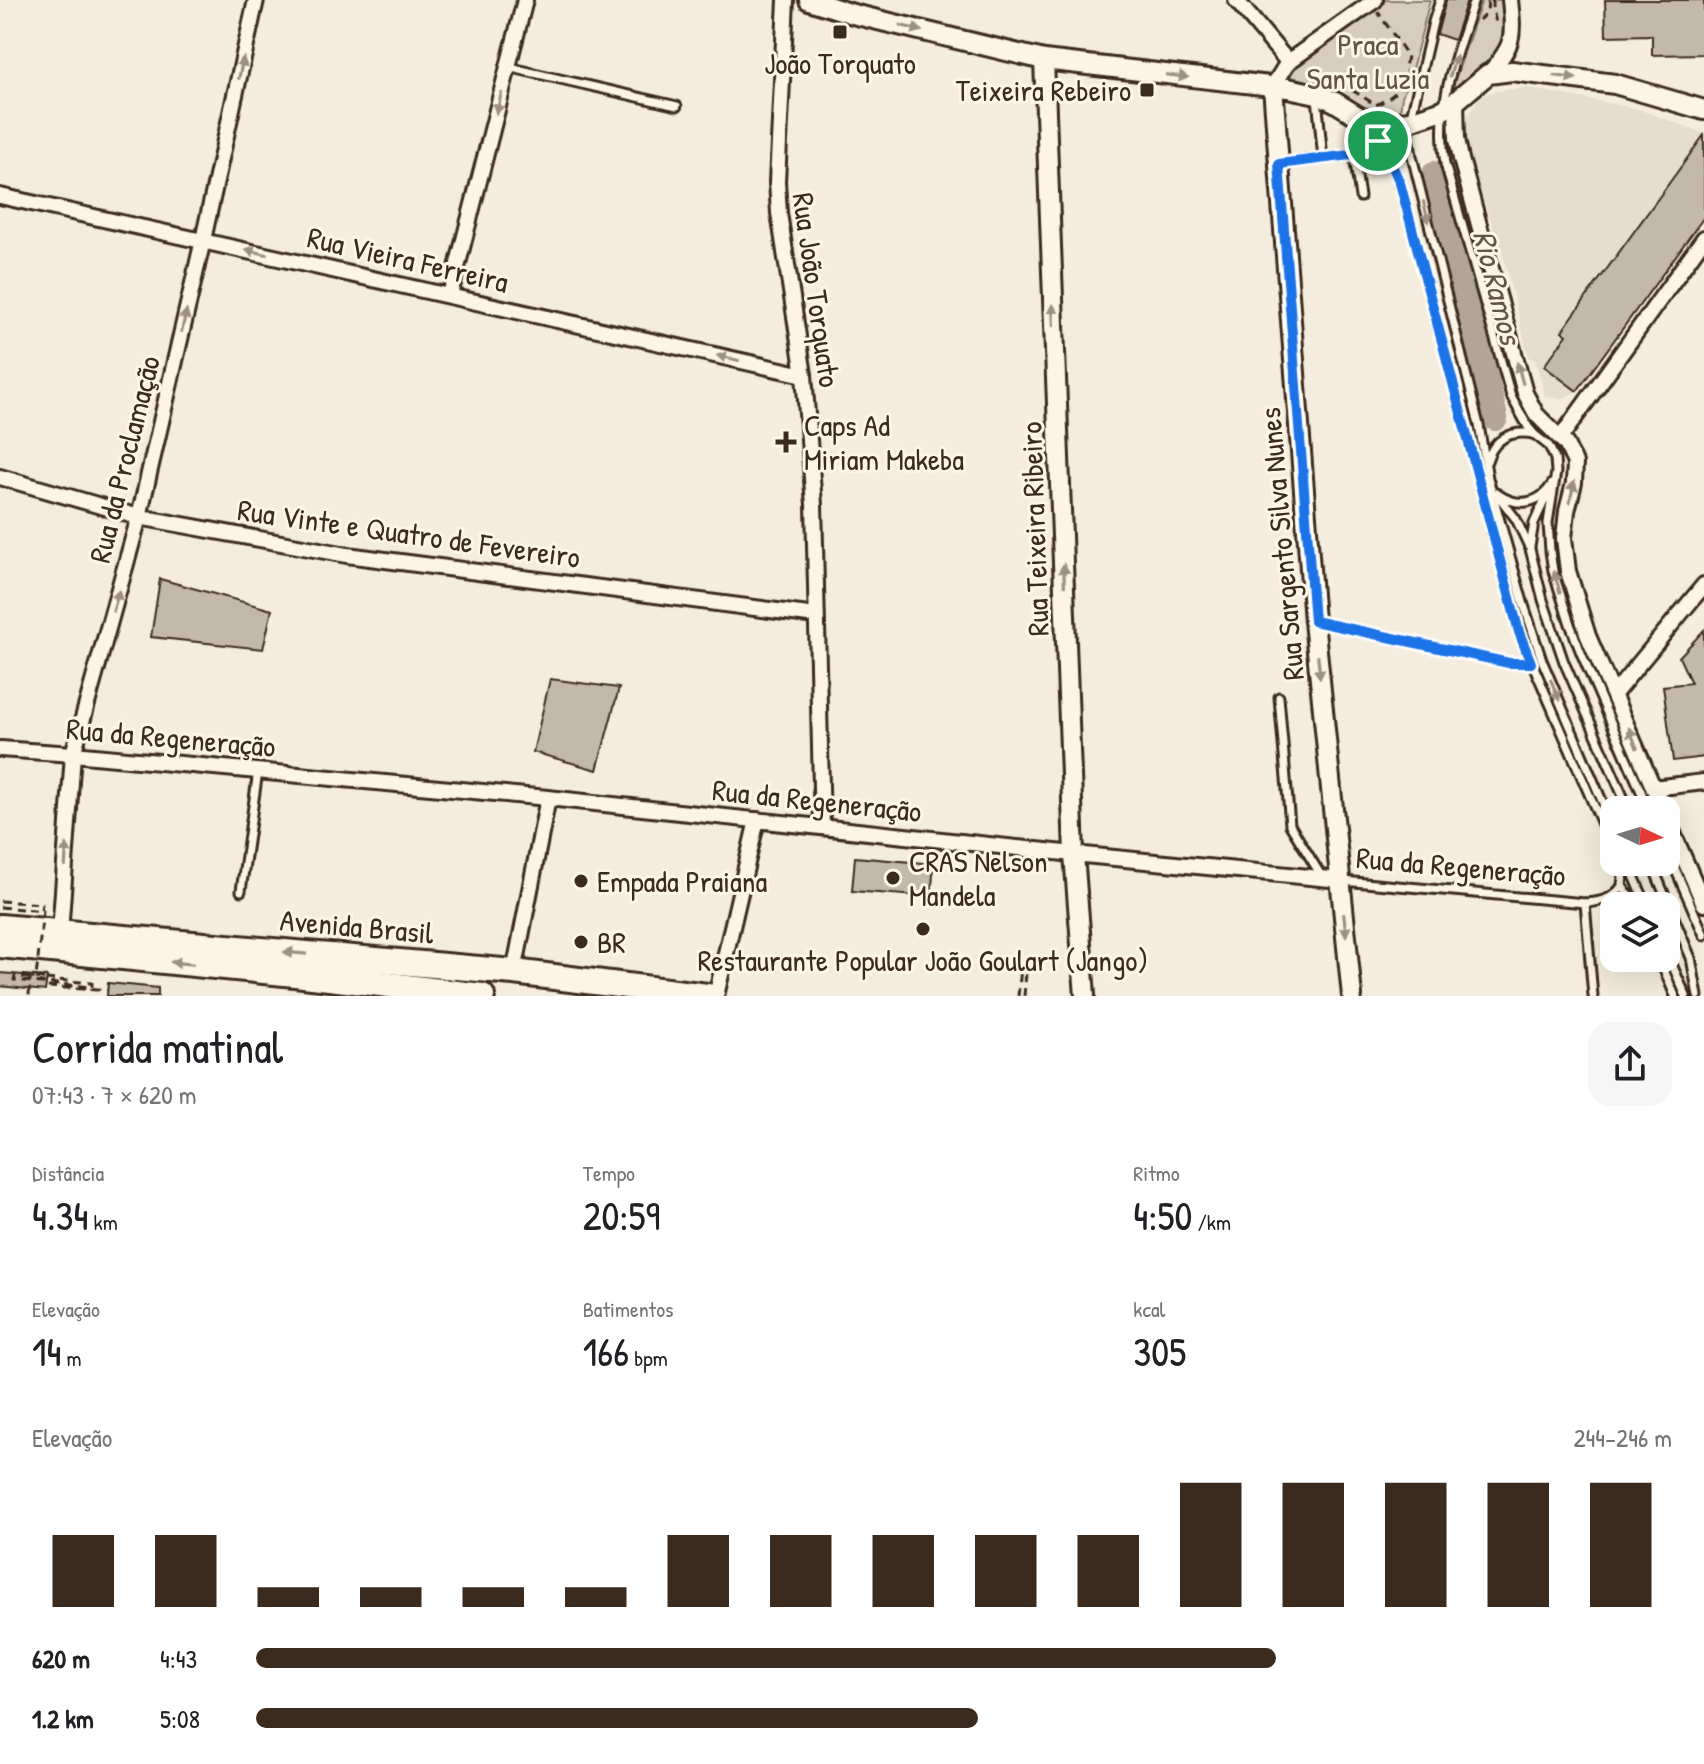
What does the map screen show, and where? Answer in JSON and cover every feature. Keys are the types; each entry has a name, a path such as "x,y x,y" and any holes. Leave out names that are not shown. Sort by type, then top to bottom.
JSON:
{"highway":[{"name":"Avenida Brasil","path":"0,927 514,972 707,996"},
{"name":"Avenida Brasil","path":"0,945 482,996"},
{"path":"295,974 338,970 614,996"}],"street":[{"name":"Rua da Proclamação","path":"60,933 73,754 139,517 256,0"},
{"path":"450,295 525,0"},
{"name":"Rua João Torquato","path":"786,0 777,182 804,375 814,505 822,827"},
{"path":"809,0 853,14 1044,60 1273,86 1321,87 1335,102 1361,118 1386,123 1410,121 1450,106 1488,74 1506,54 1510,42 1510,0"},
{"path":"1236,0 1288,62"},
{"path":"1273,86 1288,62 1374,1"},
{"name":"Rua Teixeira Ribeiro","path":"1044,60 1074,854 1085,996"},
{"path":"1488,74 1527,72 1615,84 1704,110"},
{"name":"Rua Sargento Silva Nunes","path":"1273,86 1332,879 1352,996"},
{"path":"1450,106 1461,159 1525,393 1536,414 1561,437 1571,453 1576,474 1564,538 1568,571 1588,636 1657,796"},
{"name":"Rua Vieira Ferreira","path":"0,196 804,375"},
{"path":"1561,437 1704,238"},
{"name":"Rua Vinte e Quatro de Fevereiro","path":"0,477 139,517 347,555 816,616"},
{"path":"1614,694 1704,585"},
{"name":"Rua da Regeneração","path":"0,749 548,798 1332,879"},
{"path":"1653,788 1704,782"},
{"path":"514,972 548,798"},
{"path":"716,996 757,820"},
{"path":"1680,849 1704,904"}],"lane":[{"path":"1440,0 1410,121 1412,156 1479,425 1490,483 1523,602 1542,660 1600,796"},
{"path":"1474,0 1449,78 1450,106 1442,134 1445,164 1511,396 1535,435"},
{"path":"508,67 677,106"},
{"path":"1321,87 1323,159"},
{"path":"1361,118 1386,152 1400,183 1519,632 1600,820"},
{"path":"1279,164 1354,156 1378,141"},
{"path":"1354,156 1360,197"},
{"path":"1487,469 1490,453 1501,439 1517,433 1535,435 1552,450 1557,467 1549,513 1549,541 1558,587 1581,653 1643,796"},
{"path":"1552,450 1561,437"},
{"path":"1490,483 1504,498 1525,503 1544,495 1554,481"},
{"path":"1530,549 1535,518 1554,481"},
{"path":"1490,483 1516,519 1530,549 1564,662 1623,796"},
{"path":"1314,621 1509,663 1531,663"},
{"path":"1279,697 1290,825 1332,879"},
{"path":"241,891 258,771"},
{"path":"1623,876 1622,886 1626,892"},
{"path":"1657,876 1691,958 1698,996"},
{"path":"1678,876 1704,935"},
{"name":"Rua da Regeneração","path":"1332,879 1585,903 1610,897 1622,886"},
{"path":"1585,903 1593,996"},
{"path":"1665,972 1675,996"},
{"path":"1675,972 1686,996"}],"path":[{"path":"1493,0 1497,30"},
{"path":"1321,87 1339,82 1376,105 1390,99 1404,82 1408,73 1405,69 1407,55 1374,1"},
{"path":"0,904 42,904"},
{"path":"0,904 43,911 36,978"},
{"path":"1018,996 1022,960 1027,961 1024,996"},
{"path":"36,978 15,976 14,980 107,990 48,987 48,983 92,987 92,983 36,978"},
{"path":"29,996 30,978"}],"shaded area":[{"path":"1527,88 1635,108 1704,133 1704,217 1577,391 1562,399 1545,396 1535,360 1529,358 1504,259 1463,136 1465,121 1480,96 1495,91"}],"green space":[{"name":"Praca Santa Luzia","path":"1375,0 1430,0 1400,112 1389,115 1368,111 1318,85 1280,77"},
{"name":"Praca Santa Luzia","path":"1482,0 1504,0 1506,42 1496,59 1452,89"}],"building":[{"path":"1446,0 1467,0 1454,40 1437,34"},
{"path":"1605,0 1704,0 1704,54 1652,55 1652,35 1606,36"},
{"path":"1704,135 1704,217 1577,391 1544,366 1567,335 1562,331"},
{"path":"160,579 272,610 263,649 151,637"},
{"path":"1704,630 1704,757 1673,761 1663,686 1691,683 1679,657"},
{"path":"550,679 619,688 597,770 533,752"},
{"name":"CRAS Nelson Mandela","path":"855,857 934,864 931,897 852,891"},
{"path":"0,973 47,977 45,991 0,986"},
{"path":"108,983 158,988 158,996 107,996"}],"waterway":[{"name":"Rio Ramos","path":"1435,174 1495,418"}],"place":[{"name":"João Torquato","path":"840,32"},
{"name":"Teixeira Rebeiro","path":"1147,90"},
{"name":"Caps Ad Miriam Makeba","path":"786,442"},
{"name":"CRAS Nelson Mandela","path":"893,878"},
{"name":"Empada Praiana","path":"581,881"},
{"name":"Restaurante Popular João Goulart (Jango)","path":"923,929"},
{"name":"BR","path":"581,942"}],"route":[{"path":"1378,141 1400,183 1519,632 1531,663 1509,663 1314,621 1279,164 1354,156 1378,141"}]}
